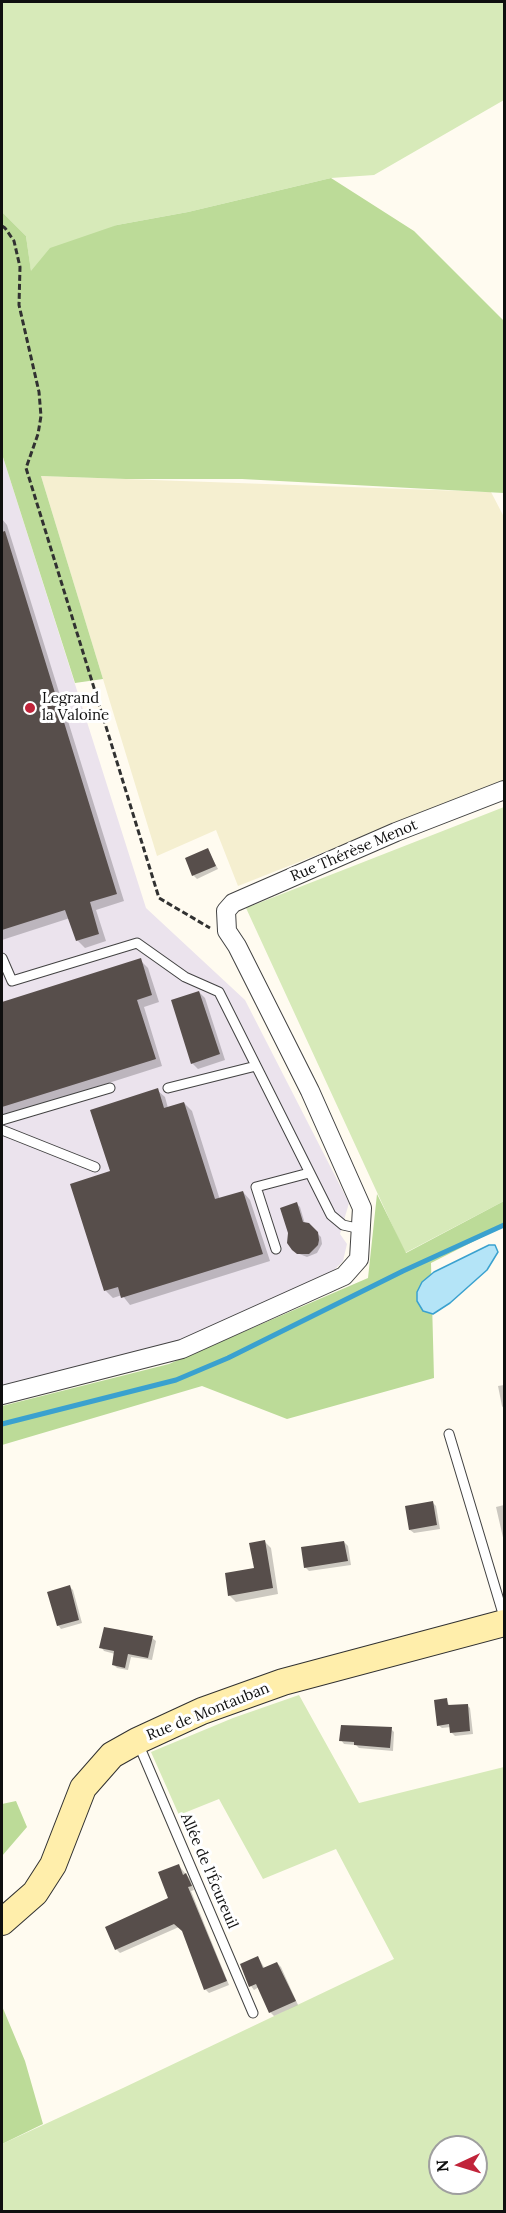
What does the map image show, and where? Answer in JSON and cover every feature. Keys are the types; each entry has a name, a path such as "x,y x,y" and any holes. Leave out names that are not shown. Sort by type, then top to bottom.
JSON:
{"street":[{"name":"Rue Thérèse Menot","path":"227,930 226,911 233,903 396,832 504,790"},
{"path":"2,1395 182,1349 344,1276 358,1259 362,1208 310,1091 227,930"},
{"name":"Rue de Montauban","path":"2,1922 35,1893 53,1865 83,1788 112,1755 202,1711 282,1682 504,1623"}],"lane":[{"path":"2,957 12,981 137,943 185,977 219,992 331,1215 343,1225 361,1229"},
{"path":"168,1088 256,1065"},
{"path":"2,1120 111,1088"},
{"path":"2,1130 95,1167"},
{"path":"276,1250 256,1187 309,1173"},
{"path":"449,1434 504,1617"},
{"name":"Allée de l'Écureuil","path":"137,1741 253,2013"}],"path":[{"path":"2,226 14,241 16,249 20,267 19,305 39,392 41,416 38,434 26,468 155,887 159,898 208,927 227,930"}],"shaded area":[{"path":"2,454 146,908 245,1000 349,1203 340,1234 347,1244 343,1261 331,1273 182,1342 2,1385"},
{"path":"41,476 491,492 504,517 504,781 238,886 216,830 157,856"}],"green space":[{"path":"2,2 504,2 504,100 374,175 331,178 188,212 117,225 31,272 26,236 2,212"},
{"path":"331,178 414,231 504,321 504,493 242,479 41,476 103,679 75,683 2,454 2,212 26,236 31,271 50,248 117,225 188,212"},
{"path":"504,807 504,1201 405,1253 246,908"},
{"path":"377,1194 406,1253 504,1201 504,1226 431,1263 434,1378 287,1419 202,1386 2,1445 2,1406 169,1364 368,1278"},
{"path":"299,1695 359,1803 504,1767 504,2211 2,2211 2,2144 394,1959 336,1849 263,1879 219,1799 179,1815 151,1752 233,1718"},
{"path":"16,1801 27,1827 2,1856 2,1804"},
{"path":"2,2006 25,2061 43,2124 2,2144"}],"water":[{"path":"489,1245 495,1245 498,1252 487,1270 450,1303 433,1314 423,1311 417,1301 417,1292 422,1282 434,1272"}],"building":[{"name":"Legrand la Valoine","path":"5,531 117,894 90,902 99,934 76,941 65,910 2,930 2,532"},
{"path":"208,848 216,866 192,876 185,858"},
{"path":"141,958 152,995 137,1000 156,1059 2,1107 2,1002"},
{"path":"199,991 220,1054 191,1064 171,1000"},
{"path":"158,1088 164,1108 184,1102 215,1199 243,1191 263,1254 121,1298 118,1287 104,1291 70,1184 110,1171 90,1110"},
{"path":"297,1202 303,1222 309,1223 318,1232 318,1245 309,1254 297,1254 287,1243 288,1233 280,1208"},
{"path":"433,1501 437,1525 409,1530 405,1506"},
{"path":"265,1540 273,1588 228,1596 225,1573 254,1568 249,1543"},
{"path":"344,1541 348,1561 304,1568 301,1547"},
{"path":"70,1585 79,1620 57,1626 47,1592"},
{"path":"104,1627 153,1636 148,1658 128,1654 125,1668 112,1665 114,1651 99,1648"},
{"path":"447,1698 448,1705 468,1704 470,1731 450,1733 449,1724 437,1726 434,1700"},
{"path":"341,1725 392,1727 390,1748 354,1745 354,1742 339,1741"},
{"path":"179,1864 183,1875 186,1873 192,1886 188,1887 227,1981 204,1990 182,1931 174,1924 115,1950 105,1927 168,1898 158,1872"},
{"path":"258,1956 263,1968 277,1962 296,2001 269,2013 256,1984 249,1987 240,1964"}],"waterway":[{"path":"2,1424 176,1380 228,1358 403,1271 504,1225"}],"place":[{"name":"Legrand la Valoine","path":"30,708"}]}
